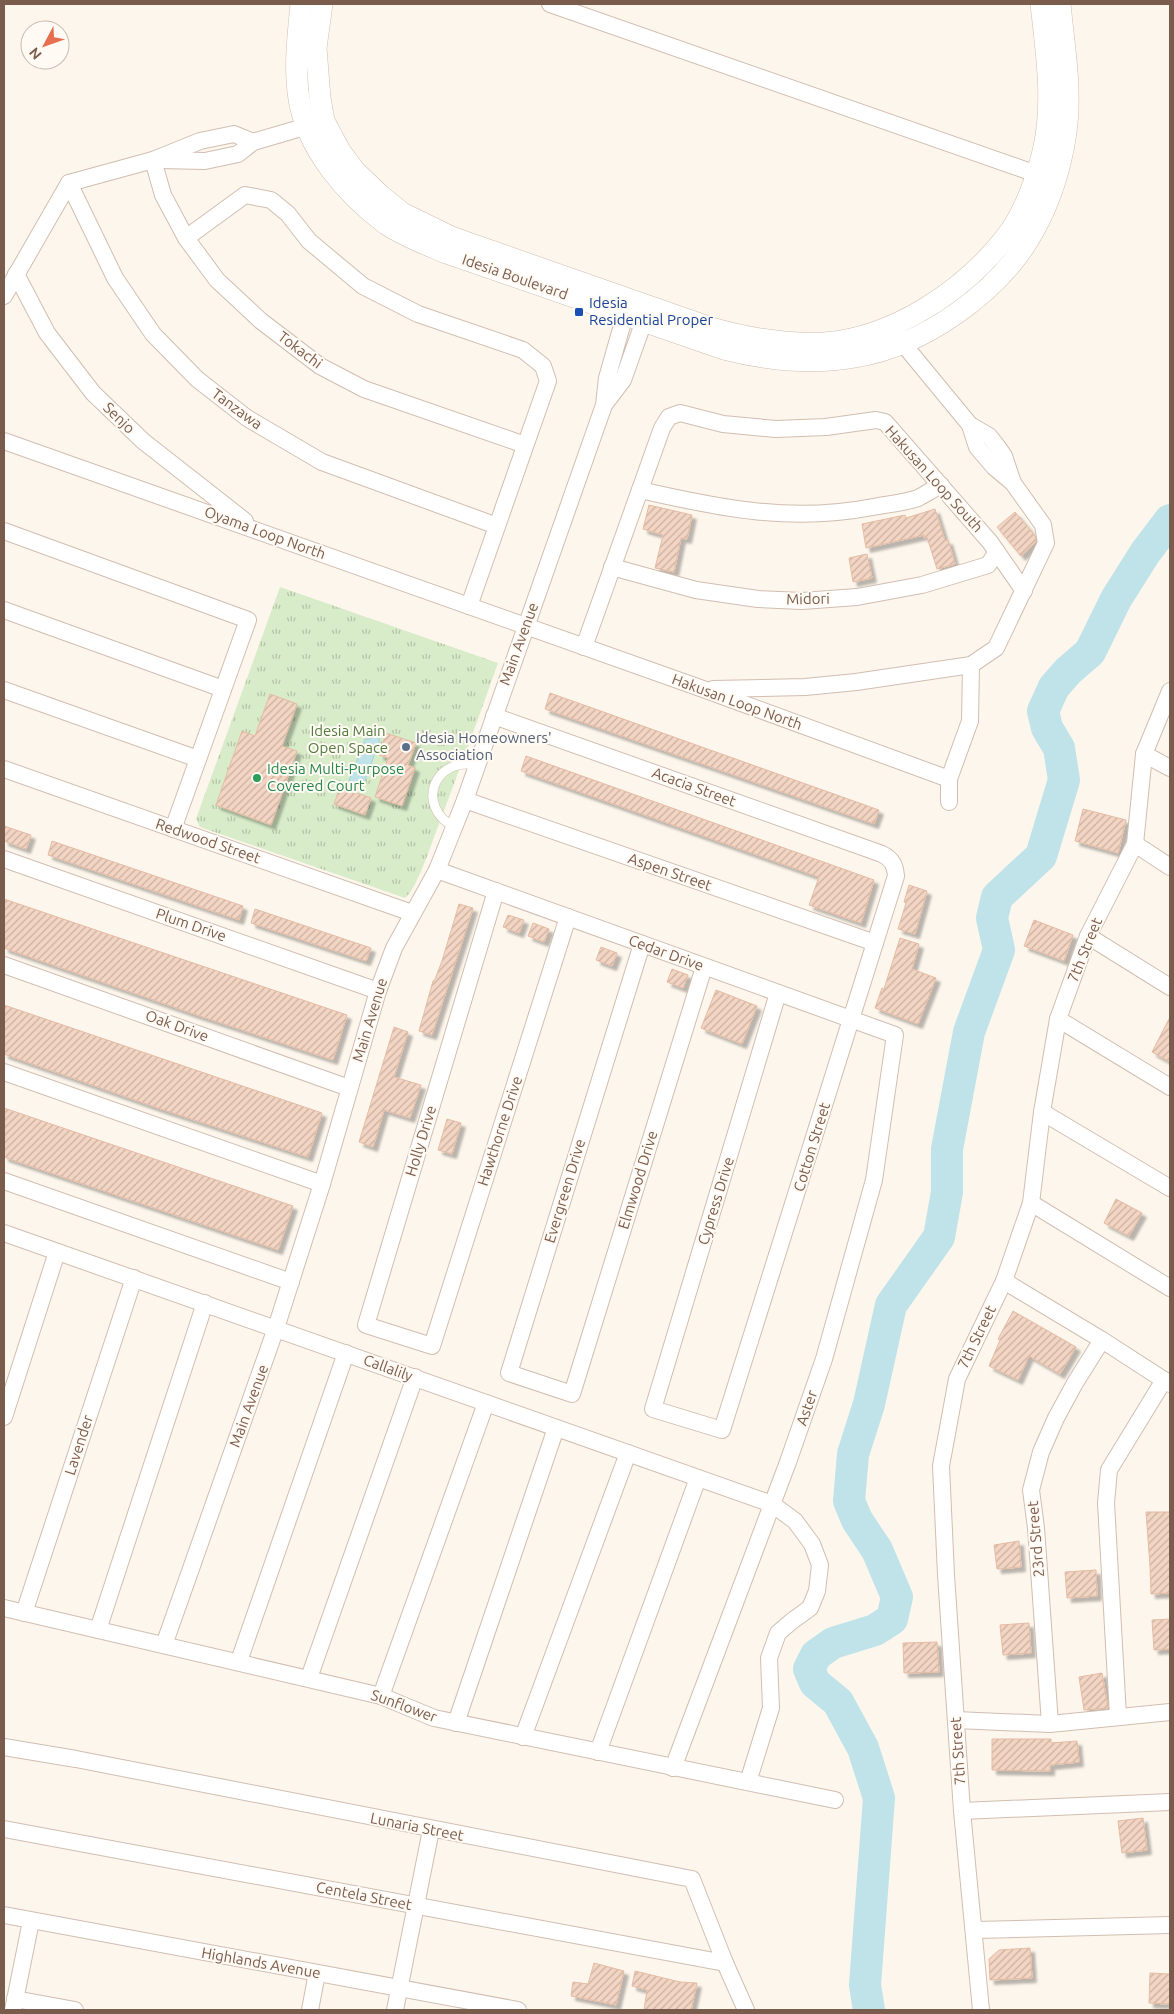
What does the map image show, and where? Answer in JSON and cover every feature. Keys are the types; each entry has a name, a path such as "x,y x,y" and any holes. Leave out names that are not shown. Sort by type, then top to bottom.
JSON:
{"street":[{"name":"Idesia Boulevard","path":"301,4 297,54 299,98 315,124 340,151 355,171 402,213 451,237 724,349 772,359 811,360 846,358 881,351 903,343 948,320 973,301 999,276 1033,233 1046,177 1045,146 1049,102 1041,4"},
{"name":"Idesia Boulevard","path":"315,124 320,98 316,48 322,4"},
{"path":"550,4 1046,177"},
{"name":"Idesia Boulevard","path":"636,313 776,342 833,342 850,339 889,327 936,302 959,286 985,262 1007,237 1046,177 1066,131 1068,103 1060,4"},
{"path":"4,296 69,183 153,160 200,141 234,134 253,142 315,124"},
{"name":"Tokachi","path":"153,160 163,195 186,238 217,280 261,321 320,366 364,389 525,446"},
{"name":"Tanzawa","path":"69,183 115,278 153,334 197,379 247,418 322,462 497,526"},
{"path":"186,238 245,195 271,200 288,214 309,241 363,286 418,314 523,350 543,366 548,381 469,606"},
{"name":"Senjo","path":"16,274 47,332 93,393 143,442 257,530"},
{"name":"Main Avenue","path":"164,1645 276,1328 322,1184 378,991 394,948 437,870 465,800 604,405 607,378 636,313"},
{"path":"702,689 805,688 856,682 971,665 996,648 1046,543 1043,525 1013,483 977,447 970,425 889,327"},
{"name":"Hakusan Loop South","path":"640,490 662,428 669,417 680,413 723,424 776,429 826,427 876,420 885,422 997,552 1024,590"},
{"name":"Oyama Loop North","path":"4,441 526,626"},
{"path":"584,647 640,490 701,504 768,514 813,514 860,510 916,499 941,485"},
{"path":"4,531 248,620 173,829"},
{"name":"Midori","path":"612,567 696,590 758,599 802,601 857,598 922,585 988,565 997,552"},
{"path":"4,610 223,689"},
{"name":"Hakusan Loop North","path":"526,626 949,779"},
{"path":"949,802 949,779 970,721 971,665"},
{"path":"4,690 198,759"},
{"name":"7th Street","path":"982,2010 962,1811 940,1466 957,1379 1004,1281 1031,1203 1042,1112 1058,1019 1088,936 1135,844 1144,754 1170,691"},
{"name":"Acacia Street","path":"494,716 882,854 893,862"},
{"path":"1144,754 1170,768"},
{"name":"Redwood Street","path":"4,769 412,913"},
{"name":"Aspen Street","path":"465,800 875,943"},
{"path":"1135,844 1170,868"},
{"name":"Plum Drive","path":"4,859 378,991"},
{"name":"Cotton Street","path":"722,1430 896,876 893,862"},
{"name":"Cedar Drive","path":"437,870 895,1036"},
{"name":"Holly Drive","path":"432,1346 366,1324 496,891"},
{"name":"Hawthorne Drive","path":"432,1346 568,917"},
{"path":"1088,936 1170,987"},
{"name":"Evergreen Drive","path":"572,1394 509,1373 642,944"},
{"name":"Oak Drive","path":"4,965 350,1088"},
{"name":"Elmwood Drive","path":"572,1394 704,967"},
{"name":"Cypress Drive","path":"722,1430 653,1409 778,993"},
{"path":"1058,1019 1170,1088"},
{"name":"Aster","path":"673,1768 824,1359 874,1180 895,1036"},
{"path":"4,1072 322,1184"},
{"path":"1042,1112 1170,1188"},
{"path":"4,1181 291,1282"},
{"path":"1031,1203 1170,1288"},
{"name":"Callalily","path":"4,1233 772,1504 794,1521 812,1544 820,1565 817,1591 810,1608 778,1633 769,1658 771,1708 748,1782"},
{"path":"4,1417 57,1252"},
{"name":"Lavender","path":"24,1613 134,1278"},
{"path":"1004,1281 1167,1382 1109,1470 1106,1502 1118,1716"},
{"path":"98,1630 205,1303"},
{"name":"23rd Street","path":"1050,1724 1037,1538 1031,1490 1041,1452 1056,1418 1102,1340"},
{"path":"238,1661 346,1353"},
{"path":"309,1678 415,1378"},
{"path":"382,1696 486,1402"},
{"path":"456,1723 556,1428"},
{"path":"523,1737 628,1453"},
{"path":"598,1752 698,1478"},
{"name":"Sunflower","path":"4,1608 382,1696 434,1718 835,1800"},
{"path":"956,1720 1050,1724 1170,1712"},
{"name":"Lunaria Street","path":"4,1747 76,1759 692,1880 746,2010"},
{"path":"962,1811 1170,1802"},
{"name":"Centela Street","path":"4,1829 725,1963"},
{"path":"395,2010 431,1830"},
{"name":"Highlands Avenue","path":"4,1915 400,1988 472,2006 518,2010"},
{"path":"31,1920 14,2005 75,2010"},
{"path":"975,1930 1170,1925"},
{"path":"310,2010 317,1973"}],"lane":[{"path":"454,827 446,822 435,808 433,798 437,780 450,767 468,763 477,764"}],"green space":[{"name":"Idesia Main Open Space","path":"280,587 498,663 423,867 410,893 405,898 200,827 196,819"}],"water":[{"path":"374,736 380,739 363,786 349,781 365,739 370,739"}],"building":[{"path":"649,505 692,515 687,539 681,538 674,572 655,568 663,535 643,529"},
{"path":"935,509 945,541 948,540 955,564 937,569 927,537 924,538 924,535 866,548 862,524 905,515 906,518"},
{"path":"1015,512 1035,536 1036,542 1021,556 997,527"},
{"path":"867,554 872,578 853,582 849,558"},
{"path":"550,693 879,810 874,824 545,709"},
{"name":"Idesia Multi-Purpose Covered Court","path":"270,694 297,704 282,746 297,751 271,825 216,805 242,731 255,736"},
{"path":"386,733 416,743 408,765 415,768 402,806 375,797 388,758 379,755"},
{"path":"526,756 874,880 861,923 809,905 819,877 521,771"},
{"path":"340,787 371,798 365,815 334,804"},
{"path":"1083,809 1126,820 1118,853 1075,841"},
{"path":"4,826 31,835 26,849 4,841"},
{"path":"52,841 243,906 239,920 48,855"},
{"path":"909,885 927,891 915,934 898,929"},
{"path":"4,899 347,1015 333,1060 4,948"},
{"path":"459,904 473,908 432,1035 419,1031 433,981 442,961"},
{"path":"255,909 371,948 366,961 251,923"},
{"path":"508,915 524,920 519,933 503,927"},
{"path":"1034,920 1073,935 1064,961 1024,946"},
{"path":"533,923 549,929 544,942 528,936"},
{"path":"900,938 919,944 912,969 936,978 918,1024 875,1008 882,988 884,989"},
{"path":"601,947 617,953 612,966 596,960"},
{"path":"672,969 688,975 683,988 667,982"},
{"path":"716,990 757,1006 742,1044 701,1028"},
{"path":"4,1005 322,1113 308,1157 161,1109 4,1054"},
{"path":"1170,1017 1170,1062 1152,1052"},
{"path":"394,1027 408,1032 394,1077 421,1085 410,1118 384,1110 373,1147 359,1142"},
{"path":"4,1108 293,1206 278,1250 4,1157"},
{"path":"447,1119 461,1123 452,1154 438,1150"},
{"path":"1116,1199 1142,1213 1129,1236 1104,1223"},
{"path":"1013,1311 1076,1347 1060,1374 1029,1356 1018,1380 989,1366 1000,1340 998,1339"},
{"path":"1146,1512 1170,1512 1170,1593 1151,1594"},
{"path":"1019,1541 1021,1567 997,1569 994,1545"},
{"path":"1096,1570 1097,1596 1067,1598 1065,1572"},
{"path":"1170,1619 1170,1649 1154,1650 1152,1620"},
{"path":"1029,1623 1031,1653 1003,1655 1000,1625"},
{"path":"937,1642 939,1672 904,1673 903,1643"},
{"path":"1102,1673 1108,1708 1084,1710 1079,1677"},
{"path":"992,1739 1051,1739 1051,1743 1077,1741 1079,1762 1050,1765 1050,1771 992,1770"},
{"path":"1143,1818 1147,1850 1122,1853 1118,1821"},
{"path":"1030,1948 1032,1978 990,1980 989,1959 999,1950"},
{"path":"594,1963 624,1971 616,2005 571,1996 573,1982 588,1984"},
{"path":"635,1971 680,1982 697,1983 691,2010 644,2010 647,1990 632,1986"},
{"path":"1150,1973 1170,1974 1170,2004 1149,2003"}],"waterway":[{"path":"869,2010 865,1985 879,1798 863,1748 838,1702 815,1683 809,1669 816,1655 833,1643 875,1630 892,1619 897,1597 877,1550 857,1520 849,1501 853,1454 869,1404 891,1305 939,1237 947,1192 947,1149 969,1032 999,950 992,918 997,897 1041,856 1064,780 1059,748 1047,728 1043,711 1054,687 1068,671 1090,652 1116,599 1145,553 1170,520"}],"place":[{"name":"Idesia Residential Proper","path":"579,312"},
{"name":"Idesia Homeowners' Association","path":"406,747"},
{"name":"Idesia Multi-Purpose Covered Court","path":"257,778"}]}
